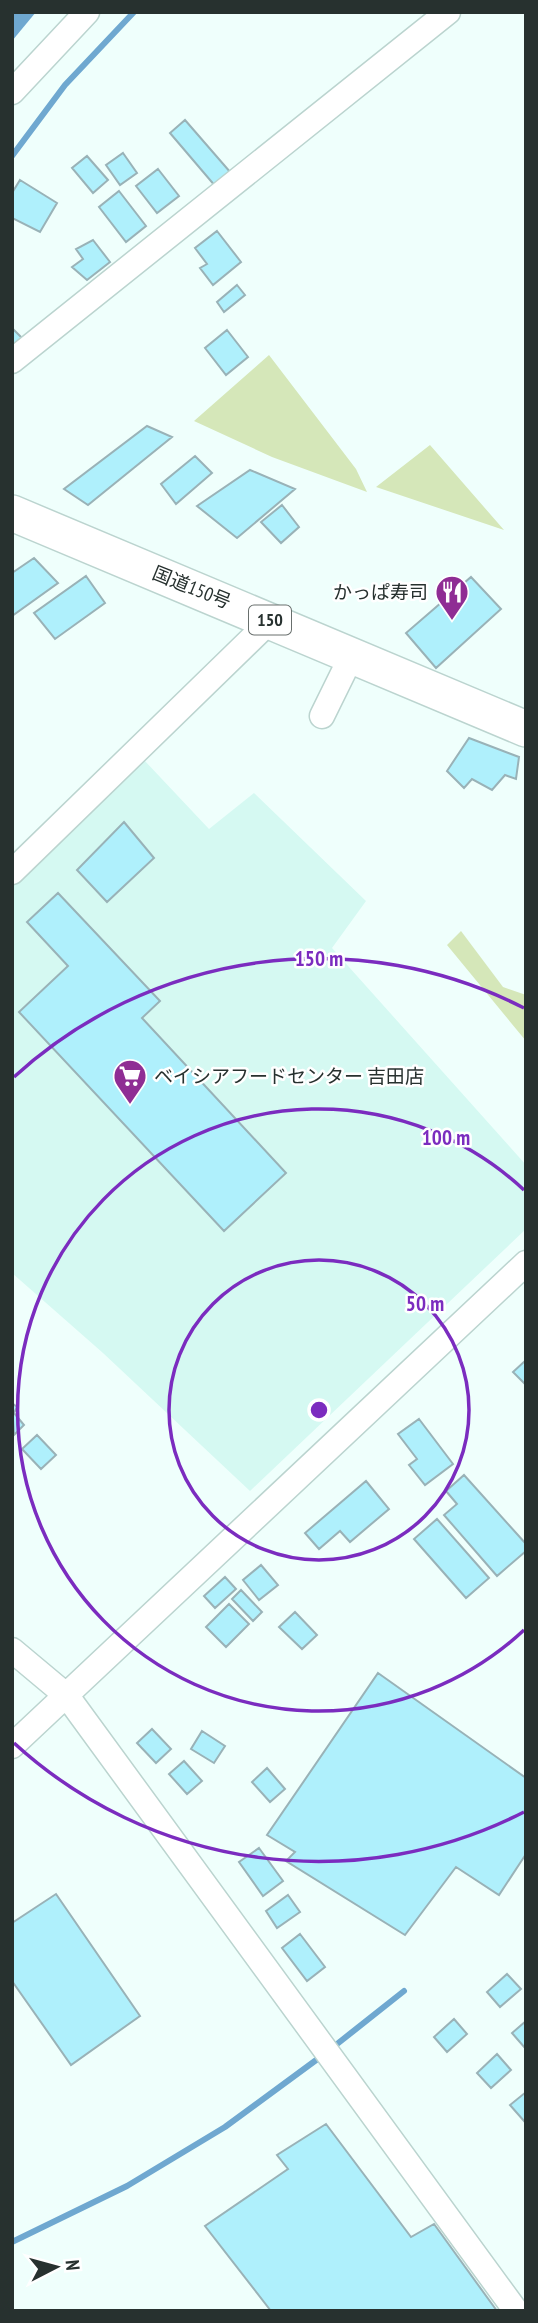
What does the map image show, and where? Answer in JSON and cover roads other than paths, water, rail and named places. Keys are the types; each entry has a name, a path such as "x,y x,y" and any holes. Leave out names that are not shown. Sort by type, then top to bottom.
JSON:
{"highway":[{"name":"国道150号","path":"12,513 526,729"}],"street":[{"path":"12,92 87,12"},
{"path":"12,361 448,12"},
{"path":"12,872 271,620"},
{"path":"322,716 352,655"},
{"path":"12,1746 526,1263"},
{"path":"12,1650 67,1696 324,2044 516,2311"}],"water":[{"path":"12,12 36,12 12,41"}],"waterway":[{"path":"12,156 65,85 134,12"},
{"path":"332,2048 404,1991"},
{"path":"12,2242 127,2186 225,2127 323,2055"}],"place":[{"name":"かっぱ寿司","path":"452,622"},
{"name":"ベイシアフードセンター 吉田店","path":"130,1106"}]}
